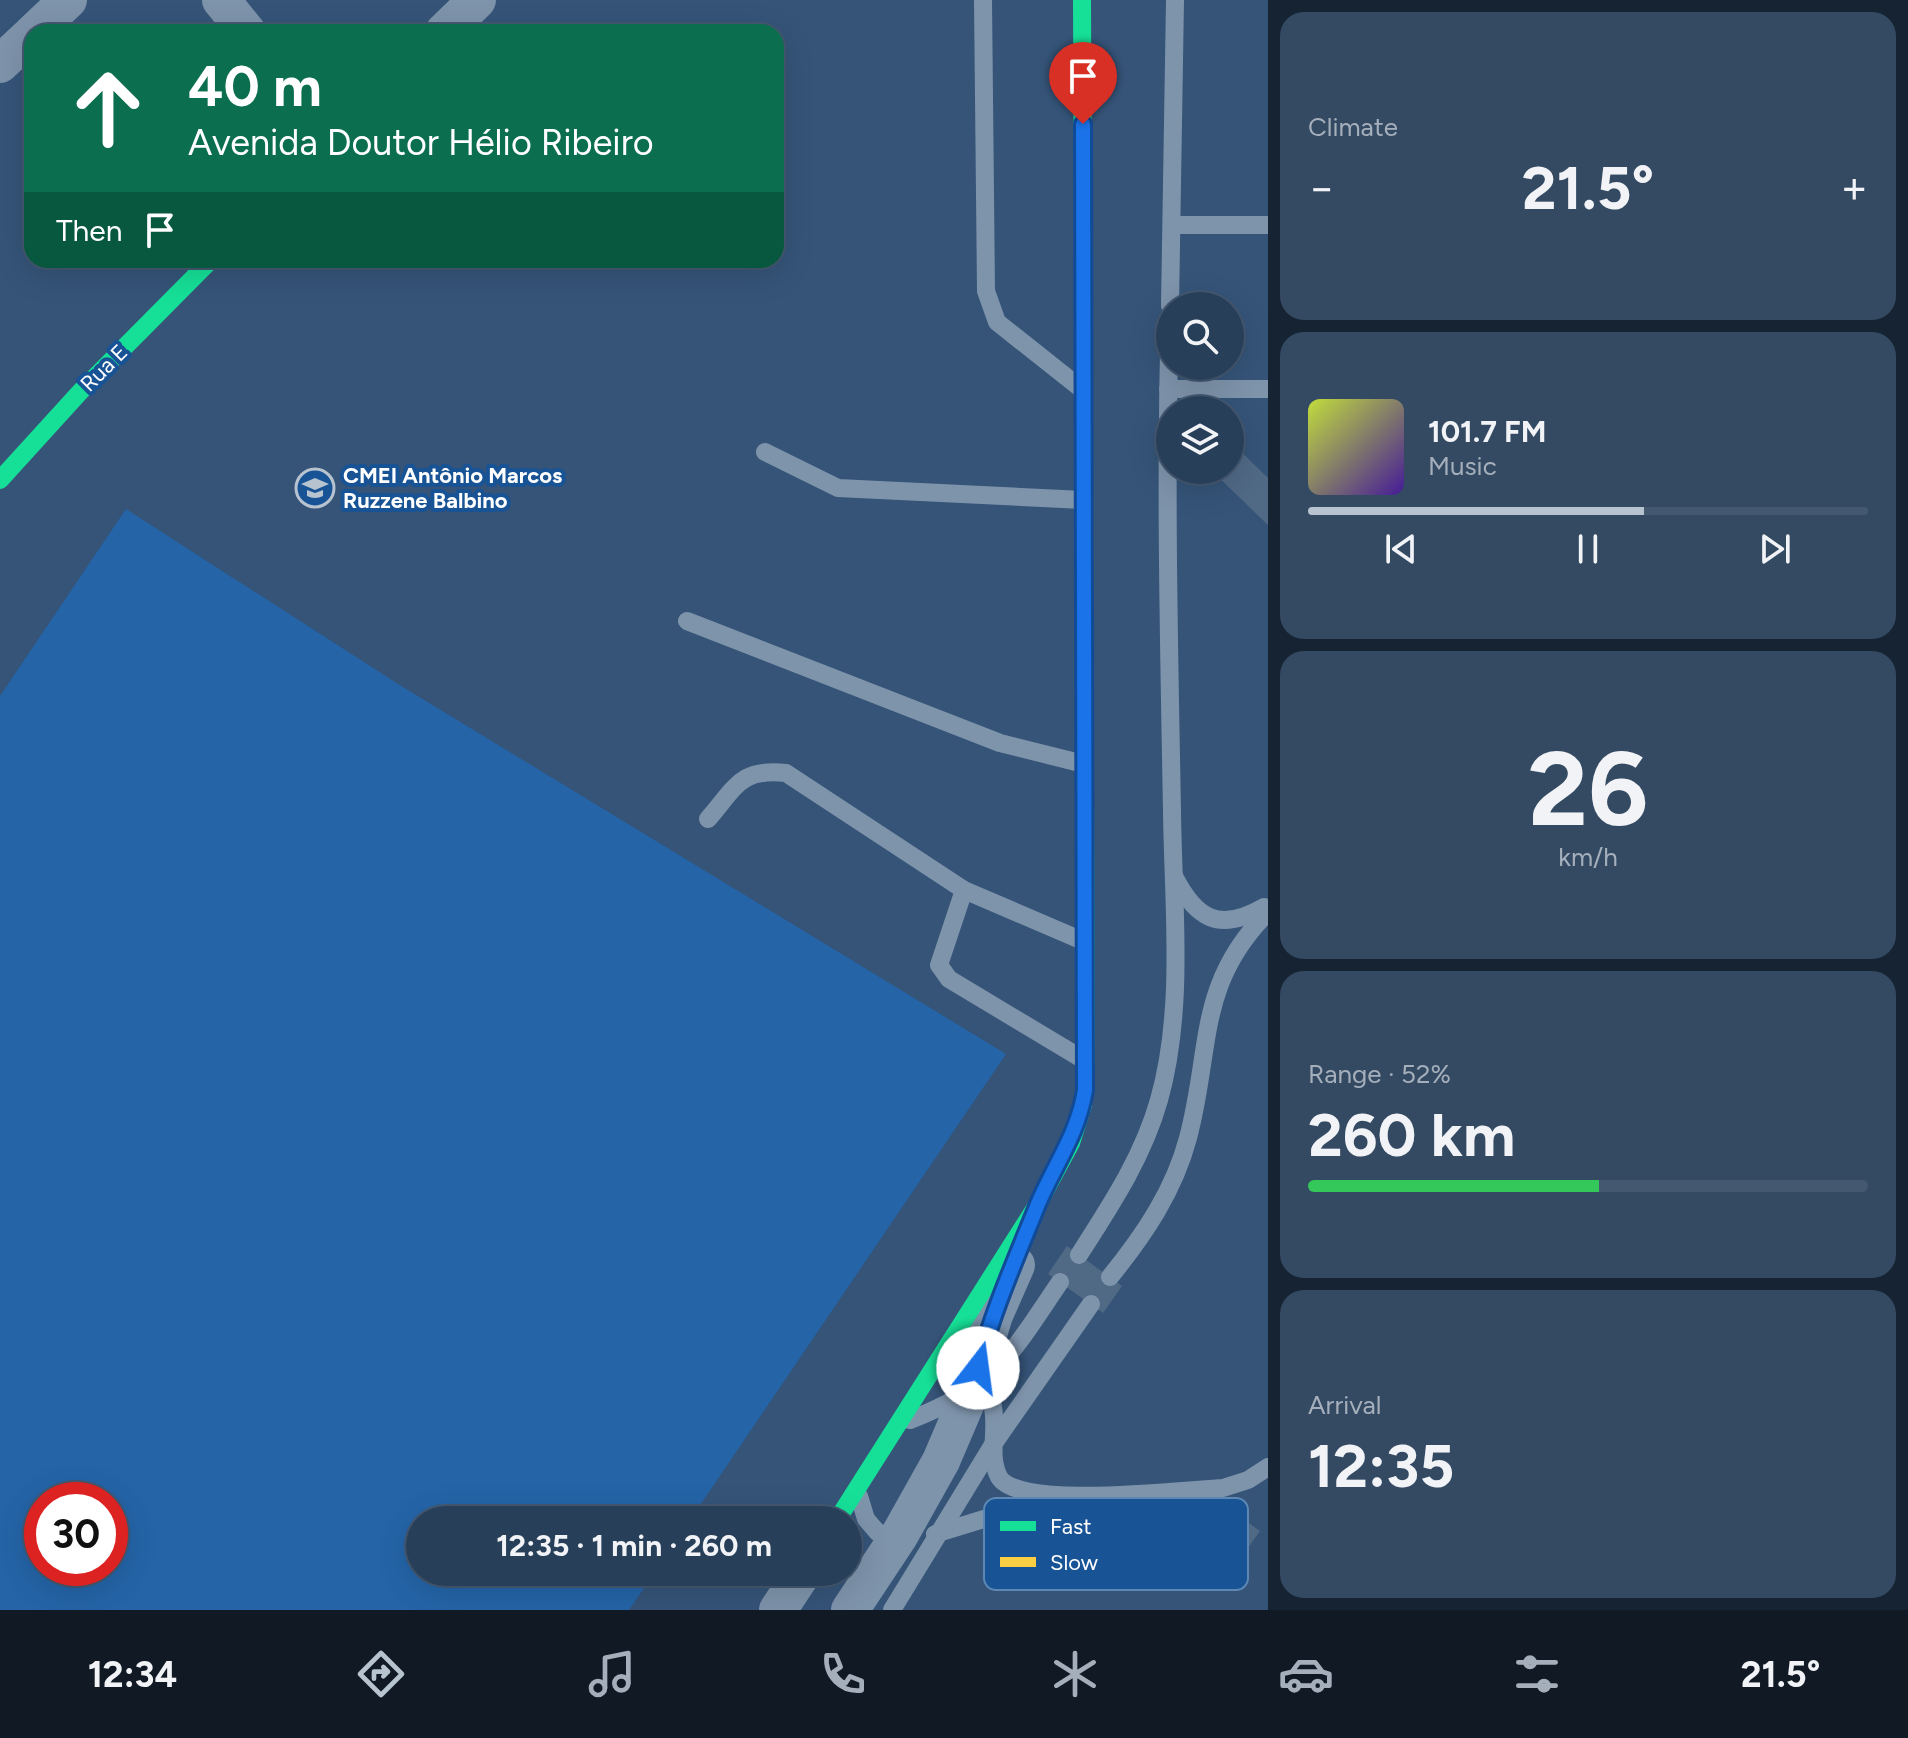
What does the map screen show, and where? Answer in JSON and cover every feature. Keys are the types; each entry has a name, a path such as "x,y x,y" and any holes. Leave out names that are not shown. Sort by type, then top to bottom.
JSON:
{"street":[{"path":"43,24 68,0"},
{"path":"221,0 240,24"},
{"path":"452,24 477,0"},
{"path":"850,1610 899,1536 979,1386 994,1315 1039,1202 1079,1123 1086,1061 1081,389 1082,0"},
{"path":"0,64 24,41"},
{"name":"Rua E","path":"0,480 80,392 203,268"},
{"path":"847,1506 1039,1202"},
{"path":"778,1610 794,1586"}],"lane":[{"path":"983,0 986,291 997,322 1081,389"},
{"path":"1171,292 1175,0"},
{"path":"1173,225 1268,225"},
{"path":"1079,1255 1142,1150 1160,1096 1172,1016 1173,873 1166,545 1168,380"},
{"path":"1168,389 1268,389"},
{"path":"765,452 838,488 1083,500"},
{"path":"687,621 1000,743 1084,764"},
{"path":"708,819 747,775 765,771 786,773 964,890 1085,942"},
{"path":"1173,873 1194,908 1213,918 1237,920 1268,904"},
{"path":"964,890 939,965 949,979 1086,1061"},
{"path":"1110,1277 1147,1231 1173,1177 1187,1141 1217,985 1246,934 1268,912"},
{"path":"899,1424 979,1386 1011,1353 1060,1282"},
{"path":"892,1610 994,1443 1091,1304"},
{"path":"979,1386 994,1413 997,1471 1004,1483 1024,1491 1058,1496 1223,1488 1248,1480 1268,1467"},
{"path":"859,1488 861,1509 878,1533 899,1536 939,1534 984,1520"},
{"path":"1052,1498 1058,1496"}],"shaded area":[{"path":"126,509 398,684 1006,1054 699,1506 406,1506 406,1586 645,1586 629,1610 0,1610 0,696"}],"building":[{"path":"1244,455 1268,478 1268,525 1226,484 1244,484"},
{"path":"1067,1246 1122,1286 1103,1313 1048,1274"},
{"path":"1248,1522 1260,1531 1248,1548"}],"traffic: fast":[{"path":"1082,0 1084,483"},
{"path":"0,480 80,392 203,268"},
{"path":"846,1506 1039,1202 1071,1143 1083,1105 1086,1061 1085,803"}],"traffic: slow":[{"path":"1084,483 1085,803"}],"place":[{"name":"CMEI Antônio Marcos Ruzzene Balbino","path":"315,488"}],"route":[{"path":"978,1368 994,1315 1015,1269 1039,1202 1079,1123 1085,1090 1083,124"}]}
